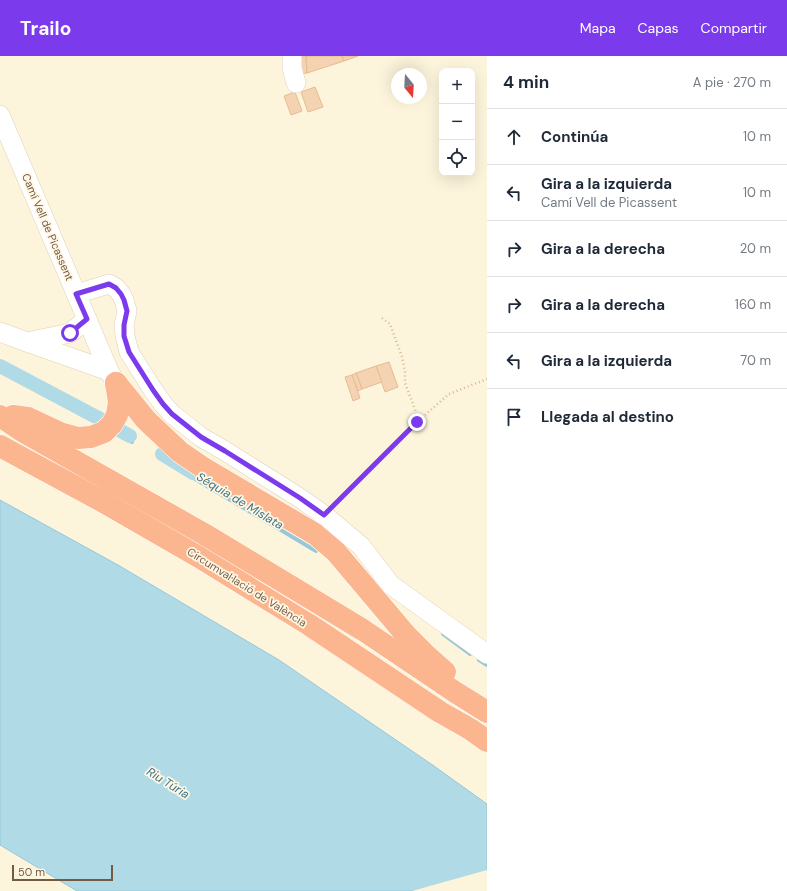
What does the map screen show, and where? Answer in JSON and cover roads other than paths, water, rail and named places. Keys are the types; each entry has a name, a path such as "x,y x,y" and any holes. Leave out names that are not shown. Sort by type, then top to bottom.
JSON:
{"highway":[{"path":"0,415 28,418 60,433 78,438 91,437 104,432 112,424 117,414 119,402 112,377"},
{"path":"112,377 146,420 180,452 205,469 315,534 336,552 406,635 426,656 461,684 484,710"},
{"name":"Circumval·lació de València","path":"0,415 22,431 204,534 363,630 484,710"},
{"name":"Circumval·lació de València","path":"0,446 100,500 199,557 308,624 440,712 479,735"},
{"path":"204,534 224,554 292,596 447,705 479,735"}],"street":[{"path":"292,56 292,68 296,83"},
{"name":"Camí Vell de Picassent","path":"0,115 112,377"},
{"path":"76,294 109,284 116,288 124,300 127,311 124,325 124,336 129,352 153,390 172,414 201,437 294,494 324,515 360,546 391,585 487,654"},
{"path":"27,342 70,333 87,319"},
{"path":"0,332 112,377"}],"water":[{"name":"Riu Túria","path":"0,500 118,565 279,660 487,804 487,891 77,891 0,845"}],"waterway":[{"name":"Séquia de Mislata","path":"0,366 104,421"},
{"path":"0,371 99,424"},
{"name":"Séquia de Mislata","path":"119,430 130,436"},
{"path":"115,433 132,442"},
{"name":"Séquia de Mislata","path":"162,454 193,473"},
{"path":"160,458 316,551"},
{"path":"443,634 470,654"},
{"path":"479,660 487,665"}]}
